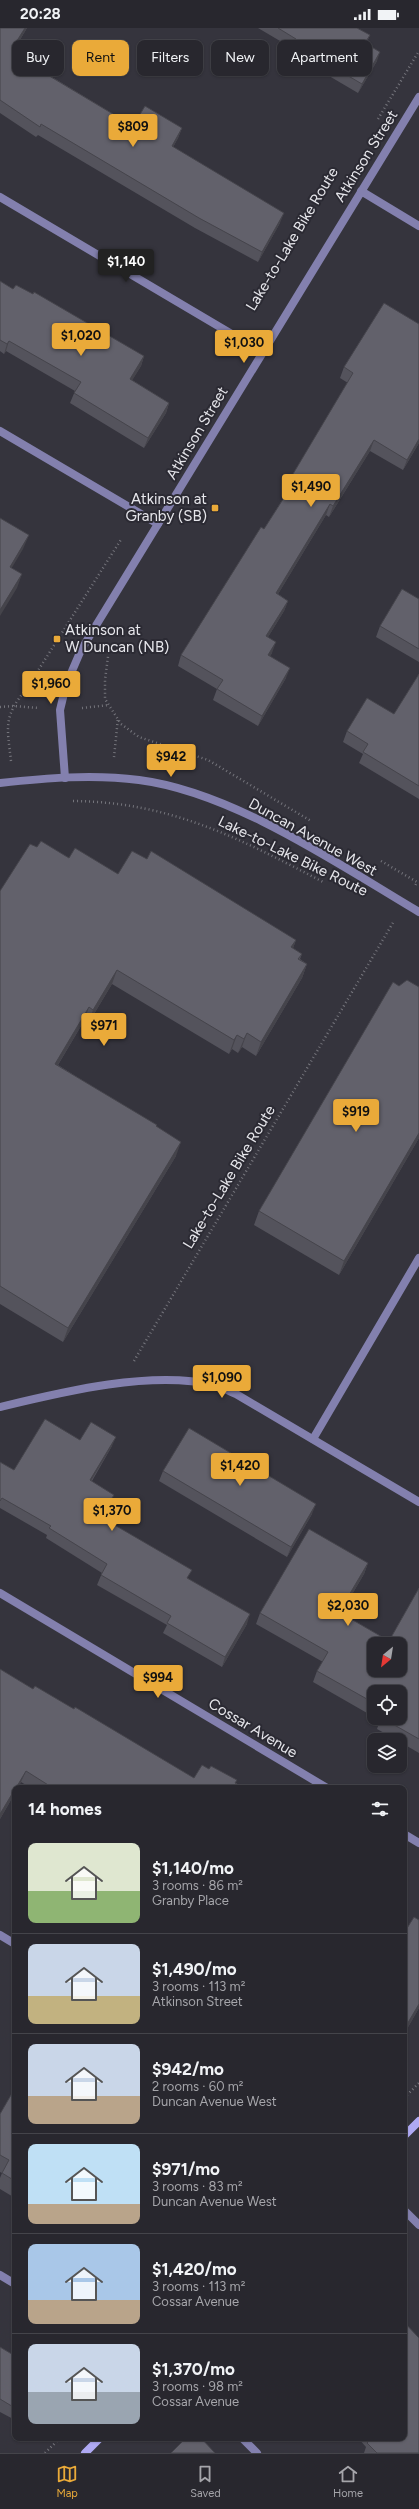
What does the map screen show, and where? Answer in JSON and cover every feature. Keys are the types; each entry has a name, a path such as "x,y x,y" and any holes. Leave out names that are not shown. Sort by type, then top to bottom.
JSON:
{"main road":[{"path":"407,2133 419,2121"},
{"path":"85,2453 97,2441"}],"street":[{"name":"Atkinson Street","path":"65,778 60,710 66,685 81,650 419,97"},
{"path":"361,191 419,226"},
{"path":"0,196 262,352"},
{"path":"0,431 158,524"},
{"name":"Duncan Avenue West","path":"0,783 88,777 140,780 219,803 269,825 419,912"},
{"path":"313,1439 419,1258"},
{"path":"0,1407 60,1393 154,1380 197,1382 215,1385 236,1394 419,1502"},
{"name":"Cossar Avenue","path":"0,1593 322,1785"},
{"path":"407,1836 419,1843"},
{"path":"0,1935 12,1942"},
{"path":"407,2213 419,2225"},
{"path":"0,2275 12,2282"},
{"path":"245,2441 257,2453"}],"path":[{"path":"374,125 419,51"},
{"path":"12,782 7,723 13,706 27,688 138,512"},
{"path":"111,644 108,650 105,699 121,724 139,737 208,760 316,823"},
{"name":"Lake-to-Lake Bike Route","path":"71,801 109,801 181,816 246,842 326,884"},
{"name":"Lake-to-Lake Bike Route","path":"132,1363 417,882 376,858"},
{"path":"387,917 394,921"},
{"path":"407,2095 419,2083"},
{"path":"45,2453 57,2441"}],"building":[{"path":"0,28 25,28 17,40 12,40 12,76 49,76 133,126 145,106 182,128 172,146 284,213 262,252 199,218 41,124 40,127 0,100"},
{"path":"278,28 357,28 370,35 367,40 296,39"},
{"path":"372,47 380,52 372,66"},
{"path":"348,76 366,76 362,84"},
{"path":"0,281 13,289 16,285 33,294 34,292 144,356 130,379 169,403 148,438 74,393 81,382 9,341 7,344 0,340"},
{"path":"384,303 419,324 419,439 407,460 374,440 333,506 330,504 276,593 288,601 266,636 276,642 268,655 290,668 262,716 217,689 223,680 181,655 261,527 264,529 294,482 290,479 353,373 344,367"},
{"path":"0,518 29,535 10,567 22,574 0,610"},
{"path":"402,589 419,599 419,649 380,626"},
{"path":"419,674 419,786 363,752 368,744 347,731 367,698 394,714"},
{"path":"41,841 69,858 75,848 118,874 132,851 147,859 151,851 296,940 291,947 302,954 298,959 307,964 261,1042 247,1033 244,1039 237,1035 234,1040 117,970 93,1010 89,1007 55,1064 157,1125 156,1126 181,1142 68,1328 0,1286 0,891 30,844 37,847"},
{"path":"407,980 419,987 419,1133 344,1261 259,1211 393,982 399,986"},
{"path":"45,1419 80,1440 91,1422 116,1437 90,1480 114,1495 108,1504 111,1506 105,1516 108,1517 106,1520 192,1570 187,1578 250,1614 225,1657 167,1623 171,1616 101,1575 107,1564 49,1528 51,1526 2,1498 0,1501 0,1462 14,1470"},
{"path":"189,1428 316,1504 291,1547 163,1471"},
{"path":"309,1529 368,1563 339,1612 382,1637 367,1637 367,1677 407,1677 407,1637 391,1637 419,1588 419,1739 394,1725 407,1725 407,1685 367,1685 367,1699 317,1671 328,1652 260,1613"},
{"path":"0,1669 33,1689 35,1686 74,1709 75,1707 194,1778 202,1765 209,1769 211,1766 237,1780 235,1783 238,1785 48,1785 26,1771 18,1785 12,1785 12,1794 0,1814"},
{"path":"414,1917 419,1920 419,2004 407,2024 407,1928"},
{"path":"12,2093 12,2179 2,2173 9,2160 0,2155 0,2114"},
{"path":"407,2325 419,2338 419,2453 377,2453 367,2443 369,2441 407,2441"},
{"path":"0,2347 12,2354 12,2406 0,2399"},
{"path":"183,2441 204,2441 215,2453 171,2453"}],"place":[{"name":"Atkinson at Granby (SB)","path":"215,508"},
{"name":"Atkinson at W Duncan (NB)","path":"57,639"}]}
